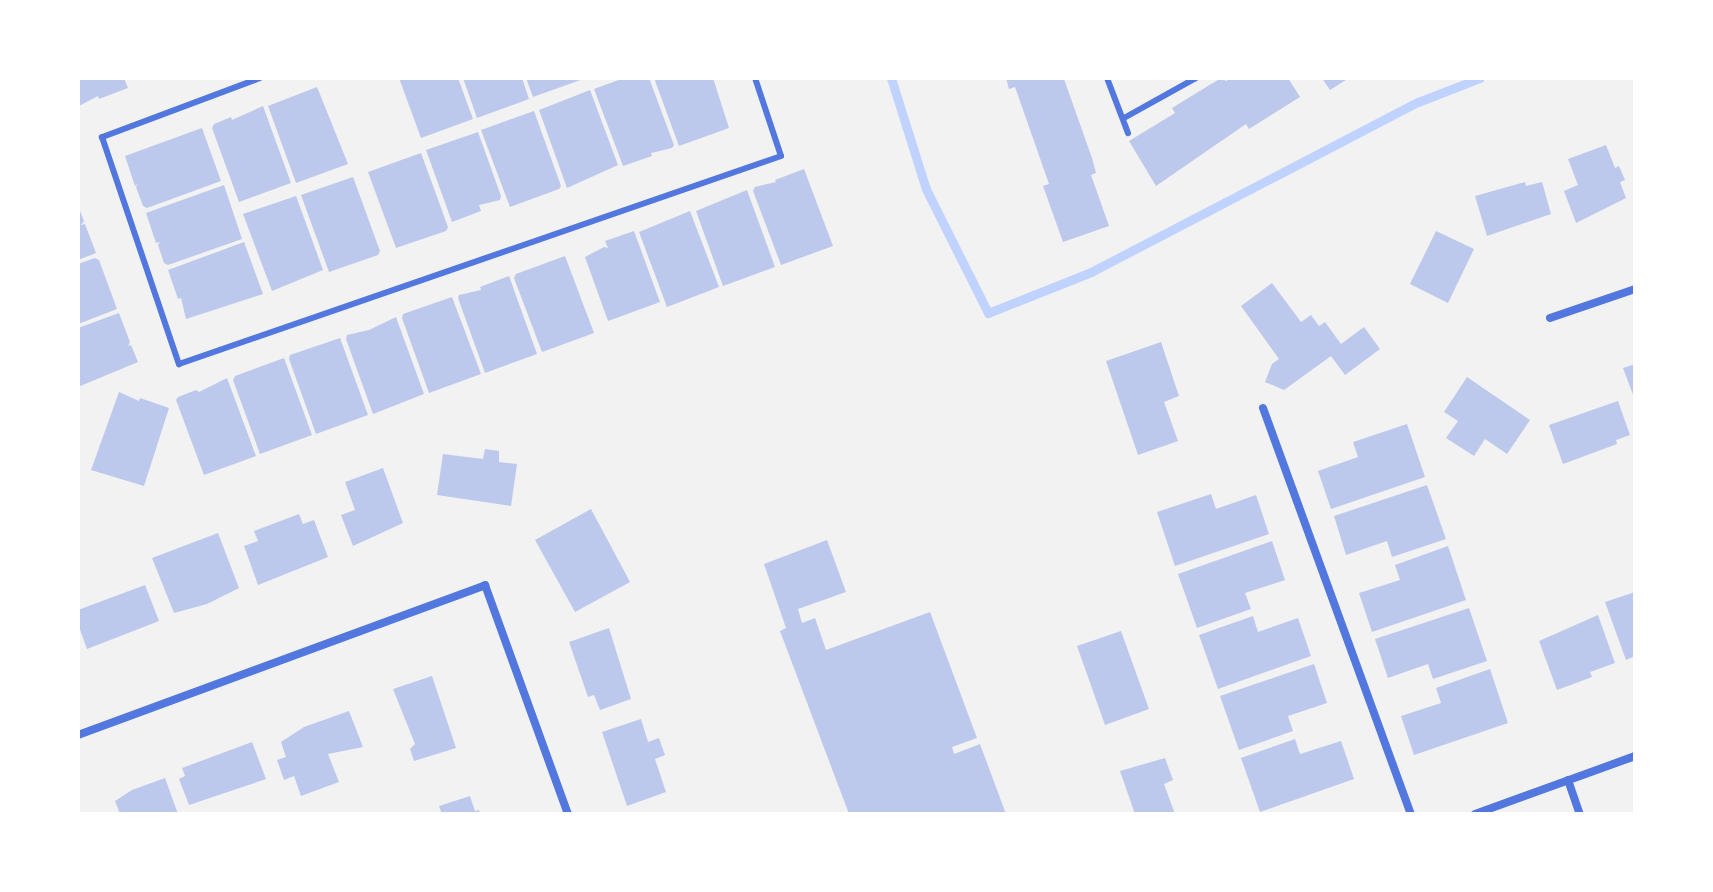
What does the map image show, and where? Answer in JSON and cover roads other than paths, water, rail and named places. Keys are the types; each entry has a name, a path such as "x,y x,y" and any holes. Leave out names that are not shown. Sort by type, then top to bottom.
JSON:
{"street":[{"path":"1550,318 1635,289"},
{"path":"1263,408 1411,814"},
{"path":"78,735 485,585 568,814"},
{"path":"1475,814 1635,756"},
{"path":"1568,780 1580,814"}],"lane":[{"path":"260,78 102,137 179,364 781,156 755,78"},
{"path":"1107,78 1128,133"},
{"path":"1124,118 1196,78"}],"waterway":[{"path":"891,78 926,189 988,313 1091,272 1418,102 1480,78"}]}
